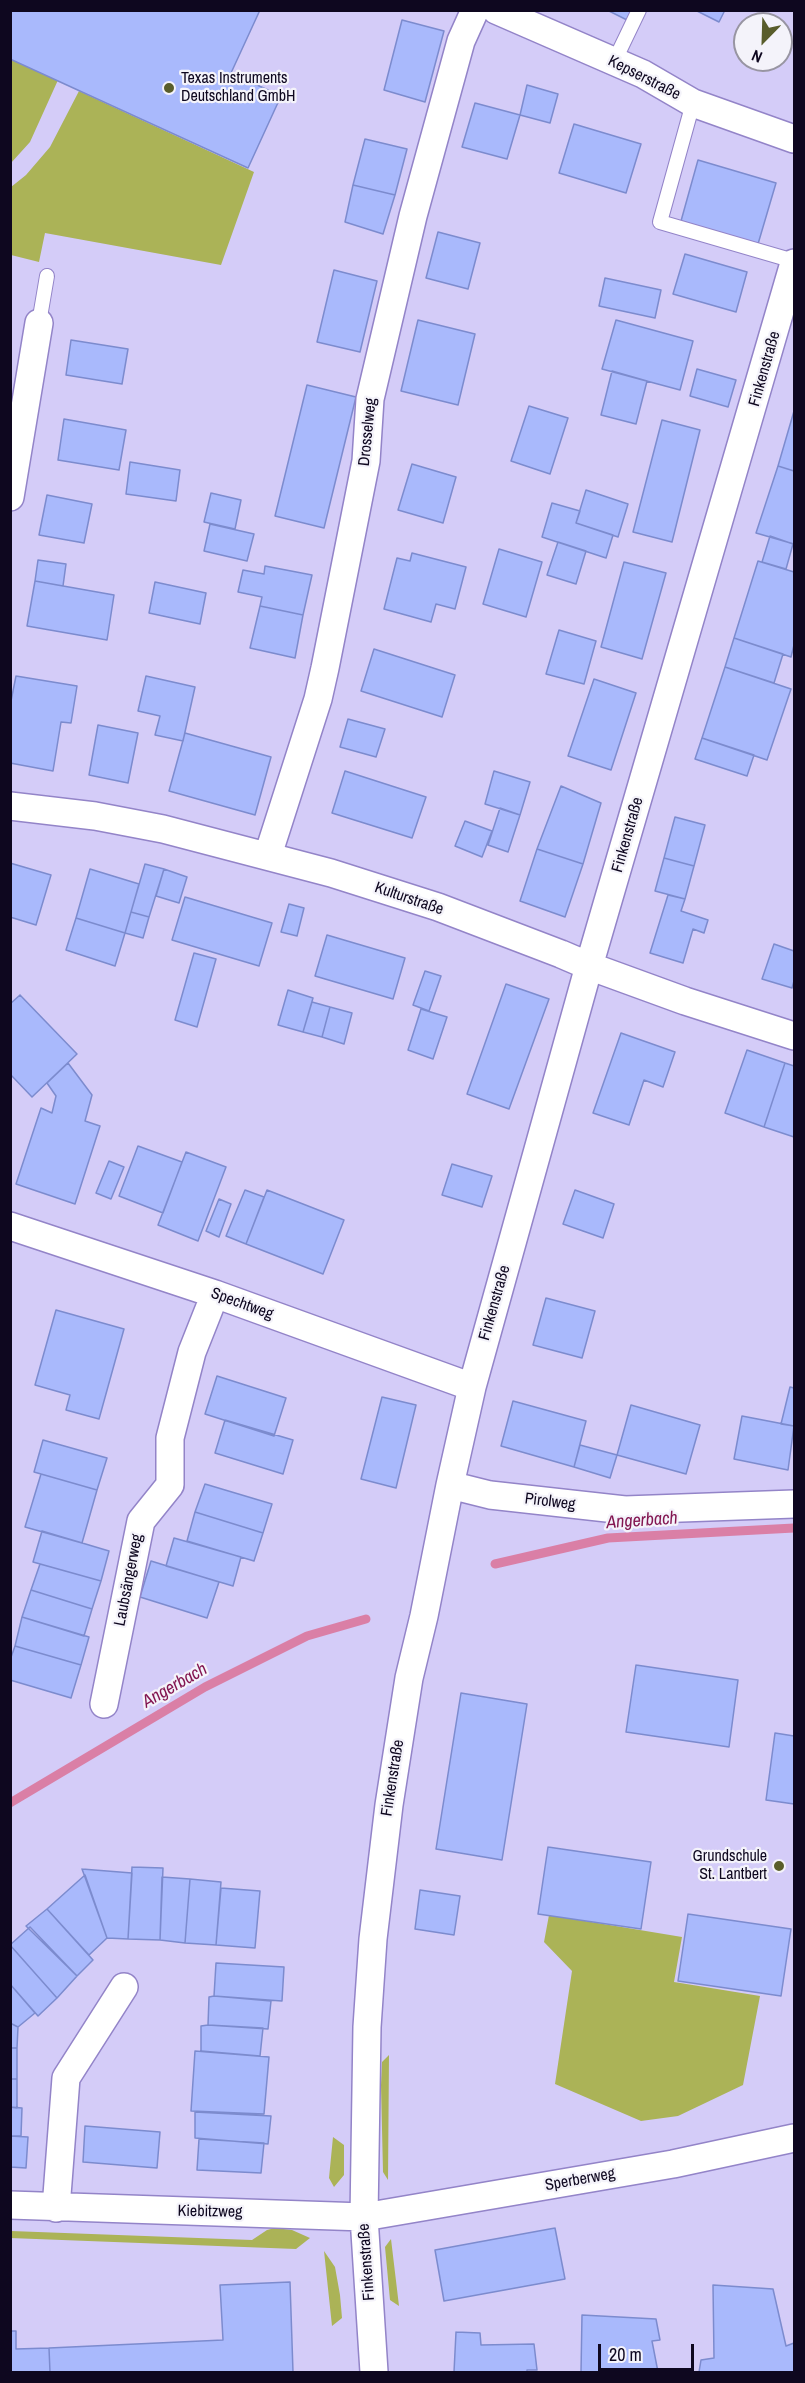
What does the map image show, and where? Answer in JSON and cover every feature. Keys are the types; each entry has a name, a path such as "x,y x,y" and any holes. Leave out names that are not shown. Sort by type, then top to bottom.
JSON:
{"street":[{"name":"Drosselweg","path":"268,855 318,699 366,461 370,399 413,216 461,41 476,10"},
{"name":"Kepserstraße","path":"496,10 643,74 693,103 795,139"},
{"name":"Finkenstraße","path":"374,2373 364,2217 366,2027 387,1816 409,1678 472,1387 589,966 788,318 795,262"},
{"path":"10,497 39,323"},
{"name":"Kulturstraße","path":"10,806 95,816 139,824 268,855 438,908 589,966 795,1036"},
{"name":"Spechtweg","path":"10,1226 215,1294 472,1387"},
{"name":"Laubsängerweg","path":"104,1704 141,1521 170,1485 170,1438 192,1352 215,1294"},
{"name":"Pirolweg","path":"450,1485 490,1495 626,1510 795,1504"},
{"path":"56,2208 66,2078 124,1987"},
{"name":"Sperberweg","path":"364,2217 673,2164 795,2138"},
{"name":"Kiebitzweg","path":"10,2205 364,2217"}],"lane":[{"path":"614,62 639,10"},
{"path":"693,103 660,222 795,262"},
{"path":"39,323 47,276"}],"green space":[{"path":"11,59 58,80 30,142 11,163"},
{"path":"79,91 254,172 221,265 45,233 39,262 11,255 11,187 26,175 50,147"},
{"path":"549,1915 682,1937 674,1982 760,1996 743,2085 678,2116 641,2121 555,2084 572,1971 544,1942"},
{"path":"389,2055 388,2180 383,2172 381,2085 382,2062"},
{"path":"333,2137 344,2145 344,2175 334,2187 329,2178"},
{"path":"275,2228 292,2230 310,2238 296,2249 10,2238 11,2231 252,2240 267,2230"},
{"path":"391,2239 399,2306 390,2300 385,2247"},
{"path":"324,2251 335,2267 340,2295 342,2318 332,2326"}],"building":[{"name":"Texas Instruments Deutschland GmbH","path":"10,10 260,10 231,73 281,96 248,168 10,59"},
{"path":"607,10 634,10 629,21"},
{"path":"695,10 725,10 719,22"},
{"path":"402,20 444,31 425,102 384,90"},
{"path":"527,85 558,94 550,123 520,115"},
{"path":"475,103 520,115 507,159 462,147"},
{"path":"574,124 641,144 626,193 559,173"},
{"path":"365,139 407,149 395,195 353,185"},
{"path":"698,160 776,183 758,244 681,221"},
{"path":"353,185 395,195 383,234 345,222"},
{"path":"438,232 480,243 468,289 426,278"},
{"path":"685,254 747,272 736,312 673,294"},
{"path":"334,270 377,281 360,352 317,342"},
{"path":"605,278 661,290 655,318 599,306"},
{"path":"418,320 475,334 458,405 401,391"},
{"path":"616,320 693,341 680,390 602,369"},
{"path":"71,340 128,349 122,384 66,375"},
{"path":"697,369 736,380 728,407 690,396"},
{"path":"612,371 647,381 636,424 601,415"},
{"path":"307,385 356,397 324,528 275,516"},
{"path":"529,406 568,418 550,474 511,461"},
{"path":"794,411 794,471 778,466"},
{"path":"64,419 126,430 119,470 58,460"},
{"path":"662,420 700,430 672,542 633,532"},
{"path":"130,462 180,470 176,501 126,494"},
{"path":"412,464 456,477 443,523 398,510"},
{"path":"778,466 794,471 794,544 756,533"},
{"path":"586,490 628,504 618,537 576,523"},
{"path":"211,493 241,500 235,529 204,522"},
{"path":"47,495 92,504 84,543 39,535"},
{"path":"552,503 580,511 576,523 613,535 606,558 542,537"},
{"path":"210,524 254,534 247,561 204,551"},
{"path":"770,536 793,544 786,569 762,562"},
{"path":"558,542 586,551 576,584 547,575"},
{"path":"499,549 542,562 526,617 483,604"},
{"path":"412,553 466,567 455,609 436,604 431,622 384,609 397,558 410,561"},
{"path":"38,560 66,564 63,586 35,581"},
{"path":"758,561 794,572 794,645 791,657 734,638"},
{"path":"624,562 666,573 642,659 601,647"},
{"path":"265,566 312,575 303,615 260,606 262,597 238,592 243,570 264,574"},
{"path":"35,581 114,595 107,640 27,626"},
{"path":"155,582 206,593 200,624 149,613"},
{"path":"260,606 303,615 295,658 250,648"},
{"path":"559,630 596,641 584,684 546,674"},
{"path":"734,638 783,654 774,683 725,667"},
{"path":"374,649 455,675 442,717 361,691"},
{"path":"725,667 791,689 767,760 702,738"},
{"path":"16,676 77,686 71,723 61,722 53,771 10,763 10,706"},
{"path":"146,676 195,687 183,741 155,735 160,716 138,711"},
{"path":"594,679 636,693 611,770 568,756"},
{"path":"348,719 385,729 376,757 340,747"},
{"path":"98,725 138,733 128,783 89,775"},
{"path":"185,733 271,757 255,815 169,791"},
{"path":"702,738 754,755 747,776 695,759"},
{"path":"345,771 426,797 412,838 332,813"},
{"path":"494,771 530,782 520,815 485,804"},
{"path":"561,786 601,803 583,864 537,849"},
{"path":"500,808 520,815 508,852 488,845"},
{"path":"675,817 705,825 694,866 664,858"},
{"path":"465,821 492,831 482,857 455,846"},
{"path":"537,849 583,864 565,917 520,901"},
{"path":"664,858 694,866 685,899 655,891"},
{"path":"10,863 51,875 36,925 10,917"},
{"path":"145,864 164,869 149,917 131,912"},
{"path":"90,869 139,884 125,933 76,918"},
{"path":"164,869 187,877 179,903 156,896"},
{"path":"668,895 685,899 681,911 708,920 704,933 693,929 683,963 650,953"},
{"path":"185,897 272,923 259,966 172,940"},
{"path":"289,904 304,908 297,936 281,932"},
{"path":"131,912 149,917 143,938 125,933"},
{"path":"76,918 125,933 115,966 66,950"},
{"path":"327,935 405,958 393,999 315,976"},
{"path":"774,944 794,951 792,988 762,979"},
{"path":"194,953 216,959 197,1027 175,1020"},
{"path":"425,971 441,976 429,1011 413,1005"},
{"path":"506,984 549,999 509,1109 467,1094"},
{"path":"288,990 313,998 303,1032 278,1025"},
{"path":"20,995 77,1054 32,1097 10,1074 10,1004"},
{"path":"312,1002 330,1007 322,1037 303,1032"},
{"path":"330,1007 352,1013 344,1044 322,1037"},
{"path":"421,1009 447,1017 433,1059 408,1050"},
{"path":"621,1033 675,1052 663,1087 644,1080 629,1125 593,1113"},
{"path":"747,1050 785,1063 764,1127 725,1113"},
{"path":"68,1063 92,1095 85,1121 100,1126 75,1204 16,1184 41,1108 52,1113 56,1096 47,1083"},
{"path":"785,1063 794,1066 794,1137 764,1127"},
{"path":"138,1146 182,1162 163,1213 119,1196"},
{"path":"186,1152 226,1167 198,1241 158,1225"},
{"path":"109,1161 124,1167 111,1199 96,1193"},
{"path":"452,1164 492,1176 482,1207 442,1195"},
{"path":"245,1190 264,1197 246,1244 226,1236"},
{"path":"267,1190 344,1220 323,1274 246,1244"},
{"path":"575,1190 614,1204 603,1238 563,1224"},
{"path":"219,1199 231,1204 219,1237 206,1231"},
{"path":"546,1298 595,1311 582,1358 533,1345"},
{"path":"56,1310 124,1329 99,1419 66,1410 70,1395 35,1385"},
{"path":"217,1376 286,1398 274,1436 205,1414"},
{"path":"790,1387 794,1388 794,1426 781,1424"},
{"path":"382,1397 416,1405 396,1488 361,1479"},
{"path":"513,1401 586,1421 574,1467 501,1446"},
{"path":"631,1405 700,1425 686,1474 617,1455"},
{"path":"742,1416 794,1426 788,1470 734,1459"},
{"path":"225,1420 293,1440 283,1474 215,1453"},
{"path":"43,1440 107,1458 97,1490 34,1472"},
{"path":"580,1445 617,1455 610,1478 574,1467"},
{"path":"41,1474 97,1490 82,1543 25,1527"},
{"path":"205,1484 272,1504 263,1533 195,1512"},
{"path":"195,1512 263,1533 254,1561 187,1541"},
{"path":"42,1531 109,1551 101,1581 33,1562"},
{"path":"174,1538 241,1557 233,1586 166,1566"},
{"path":"151,1561 219,1582 207,1618 140,1597"},
{"path":"40,1564 101,1581 92,1609 31,1590"},
{"path":"31,1590 92,1609 84,1636 22,1617"},
{"path":"22,1617 89,1637 81,1665 15,1646"},
{"path":"15,1646 81,1665 71,1698 10,1680 10,1660"},
{"path":"636,1665 738,1680 729,1747 626,1732"},
{"path":"461,1693 527,1704 502,1860 436,1849"},
{"path":"775,1733 794,1736 794,1804 766,1800"},
{"path":"548,1847 651,1862 641,1929 538,1914"},
{"path":"132,1867 163,1868 160,1940 128,1939"},
{"path":"82,1869 132,1873 128,1939 107,1938"},
{"path":"85,1875 107,1938 89,1955 47,1909"},
{"path":"162,1877 190,1879 185,1943 160,1940"},
{"path":"190,1879 221,1882 216,1945 185,1943"},
{"path":"221,1888 260,1891 255,1948 216,1945"},
{"path":"420,1890 460,1896 454,1935 415,1929"},
{"path":"47,1909 93,1960 77,1976 26,1926"},
{"path":"688,1914 791,1929 781,1996 678,1981"},
{"path":"30,1927 77,1976 57,1998 10,1945"},
{"path":"10,1945 57,1998 38,2016 10,1984"},
{"path":"216,1963 284,1967 282,2001 214,1996"},
{"path":"10,1984 35,2013 18,2027 10,2023"},
{"path":"209,1997 271,2001 268,2029 208,2025"},
{"path":"10,2023 18,2027 17,2048 10,2048"},
{"path":"201,2026 263,2028 260,2056 201,2051"},
{"path":"10,2048 17,2048 17,2079 10,2079"},
{"path":"195,2051 269,2057 264,2114 191,2111"},
{"path":"10,2079 17,2079 17,2108 10,2107"},
{"path":"10,2107 22,2108 21,2136 10,2136"},
{"path":"195,2112 271,2116 268,2144 195,2138"},
{"path":"85,2126 160,2132 157,2168 83,2162"},
{"path":"10,2136 28,2137 26,2168 10,2167"},
{"path":"199,2139 264,2143 261,2173 197,2170"},
{"path":"555,2228 565,2279 444,2301 435,2250"},
{"path":"290,2282 293,2372 50,2372 49,2348 223,2340 220,2285"},
{"path":"713,2285 773,2289 786,2346 794,2343 794,2372 699,2372 701,2360 714,2358"},
{"path":"582,2315 656,2319 660,2340 652,2341 658,2372 581,2372"},
{"path":"10,2331 16,2331 16,2349 49,2348 50,2372 10,2372"},
{"path":"456,2332 480,2333 481,2345 534,2344 537,2370 454,2372"}],"waterway":[{"name":"Angerbach","path":"495,1564 608,1538 794,1528"},
{"name":"Angerbach","path":"10,1803 205,1687 307,1636 366,1619"}],"place":[{"name":"Texas Instruments Deutschland GmbH","path":"169,88"},
{"name":"Grundschule St. Lantbert","path":"779,1866"}]}
